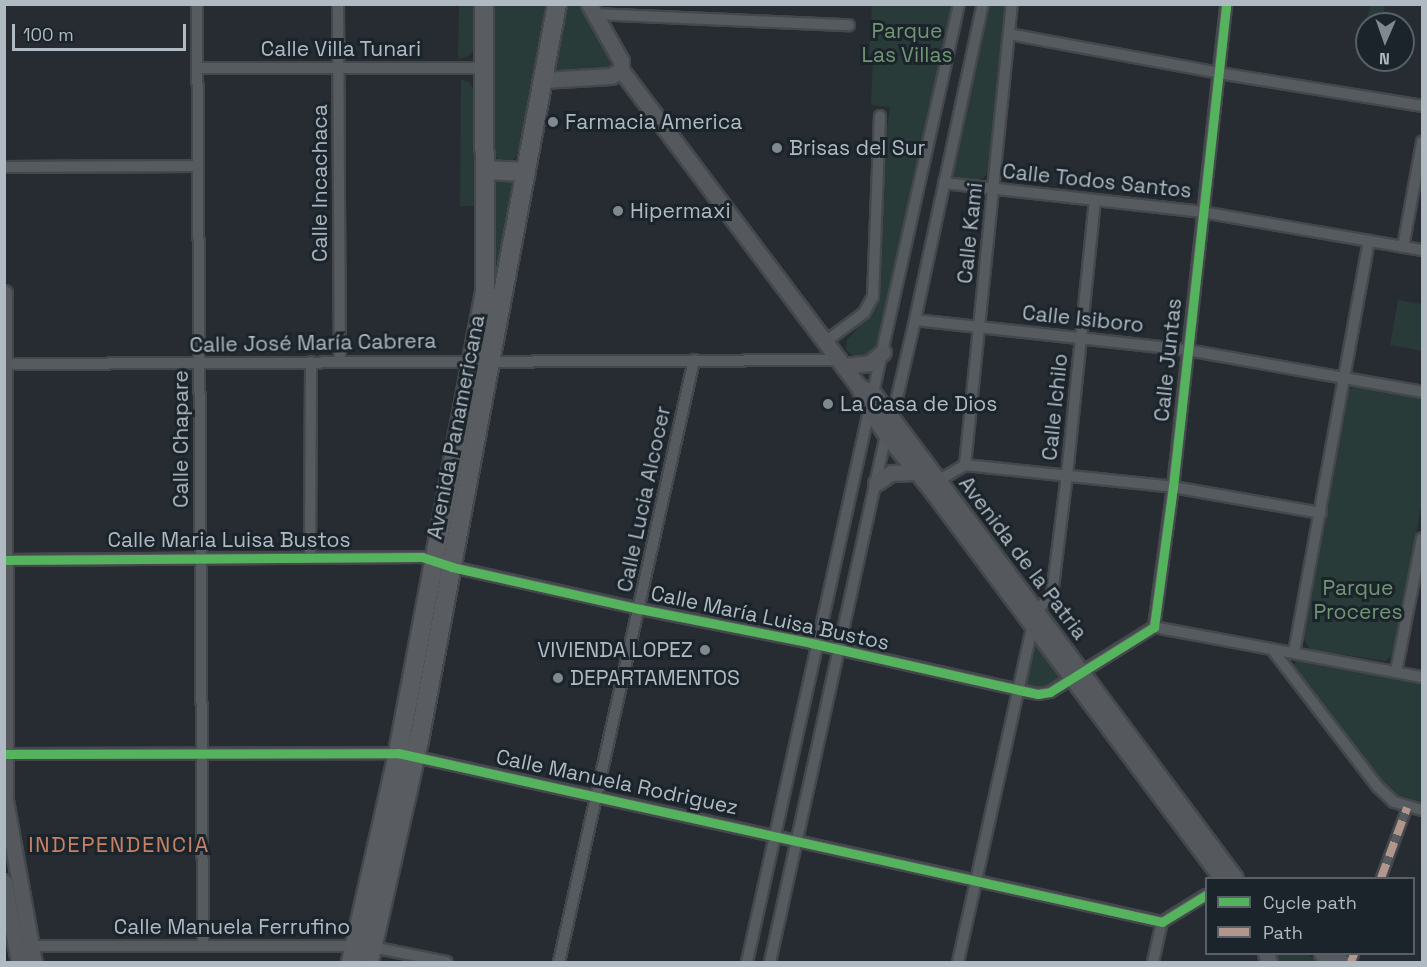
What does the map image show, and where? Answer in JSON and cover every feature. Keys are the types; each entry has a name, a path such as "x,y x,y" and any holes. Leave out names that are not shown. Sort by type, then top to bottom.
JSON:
{"main road":[{"name":"Avenida Panamericana","path":"483,360 485,292 484,4"},
{"name":"Avenida Panamericana","path":"362,955 407,755 483,360 526,172 557,4"},
{"name":"Avenida de la Patria","path":"591,9 621,61 621,70 858,386 870,411 886,435 917,472 934,484"},
{"path":"543,80 610,76 621,70"},
{"path":"485,170 526,172"},
{"path":"4,293 5,754 7,816 23,946 19,963"},
{"path":"841,363 870,363 883,352"},
{"name":"Avenida de la Patria","path":"858,386 873,393 934,484 1034,619 1234,877"},
{"path":"876,483 891,473 917,472"},
{"name":"Avenida de la Patria","path":"1077,675 1221,877"},
{"path":"4,882 23,946 34,963"},
{"path":"1324,955 1343,963"}],"street":[{"name":"Calle Chapare","path":"197,4 203,945"},
{"name":"Calle Incachaca","path":"338,4 340,362"},
{"path":"747,963 959,4"},
{"path":"770,963 886,435 892,419 915,320 983,4"},
{"name":"Calle Kami","path":"964,465 1012,4"},
{"name":"Calle Juntas","path":"1154,627 1173,487 1226,4"},
{"path":"591,9 849,25"},
{"path":"1009,34 1220,73 1422,106"},
{"name":"Calle Villa Tunari","path":"198,68 484,68"},
{"path":"825,342 864,312 873,297 880,116"},
{"path":"1403,247 1422,142"},
{"path":"4,167 197,166"},
{"name":"Calle Todos Santos","path":"944,183 1202,212 1422,250"},
{"name":"Calle Ichilo","path":"1034,619 1052,596 1082,338 1095,200"},
{"path":"1294,654 1369,241"},
{"name":"Calle Isiboro","path":"915,320 1187,350 1422,392"},
{"name":"Calle José María Cabrera","path":"5,364 483,360 841,363"},
{"name":"Calle Lucia Alcocer","path":"559,963 694,360"},
{"path":"310,556 311,363"},
{"path":"934,484 964,465 1173,487 1321,513"},
{"path":"1396,672 1422,538"},
{"name":"Calle Maria Luisa Bustos","path":"5,560 310,556 422,557 444,564"},
{"name":"Calle María Luisa Bustos","path":"444,564 640,609 818,645 1038,694 1050,692 1077,675"},
{"path":"958,963 1034,619"},
{"path":"1077,675 1154,627 1422,677"},
{"path":"1272,649 1378,787 1394,802 1407,808 1422,810"},
{"name":"Calle Manuela Rodriguez","path":"5,754 407,755 1162,922"},
{"path":"1383,877 1407,808"},
{"path":"1153,963 1162,922 1205,896"},
{"name":"Calle Manuela Ferrufino","path":"23,946 203,945 447,963"}],"green space":[{"path":"459,5 478,5 475,47 469,56 458,59"},
{"path":"492,5 549,5 520,152 511,162 500,161 493,153"},
{"path":"564,5 583,5 614,60 611,69 560,73 555,68"},
{"name":"Parque Las Villas","path":"872,5 953,5 877,350 872,356 854,357 846,349 847,340 876,308 880,298 882,163 890,107 871,105 873,58 869,54"},
{"name":"Parque Las Villas","path":"989,5 1007,5 989,173 978,182 952,180 951,177"},
{"path":"1370,5 1385,5 1384,12 1369,12"},
{"path":"461,79 469,82 478,96 479,206 460,206"},
{"path":"493,179 517,181 486,353"},
{"path":"1398,300 1422,304 1422,351 1390,345"},
{"name":"Parque Proceres","path":"1356,385 1422,397 1422,501 1396,646 1394,654 1385,661 1311,650 1304,639 1349,390"},
{"path":"1037,642 1063,676 1051,685 1038,688 1026,685"},
{"name":"Parque Proceres","path":"1296,661 1422,684 1422,802 1399,796 1376,776 1306,686 1293,666"},
{"path":"1274,955 1308,955 1323,962 1277,962"}],"marked path":[{"path":"1381,877 1407,808"},
{"path":"1351,962 1354,955"}],"cycle path":[{"path":"4,560 422,557 452,567 640,609 811,643 1038,694 1050,692 1154,627 1173,487 1226,4"},
{"path":"4,754 398,753 1162,922 1205,896"}],"place":[{"name":"Farmacia America","path":"553,122"},
{"name":"Brisas del Sur","path":"777,148"},
{"name":"Hipermaxi","path":"618,211"},
{"name":"La Casa de Dios","path":"828,404"},
{"name":"VIVIENDA LOPEZ","path":"705,650"},
{"name":"DEPARTAMENTOS","path":"558,678"}],"district":[{"name":"INDEPENDENCIA","path":"119,845"}]}
